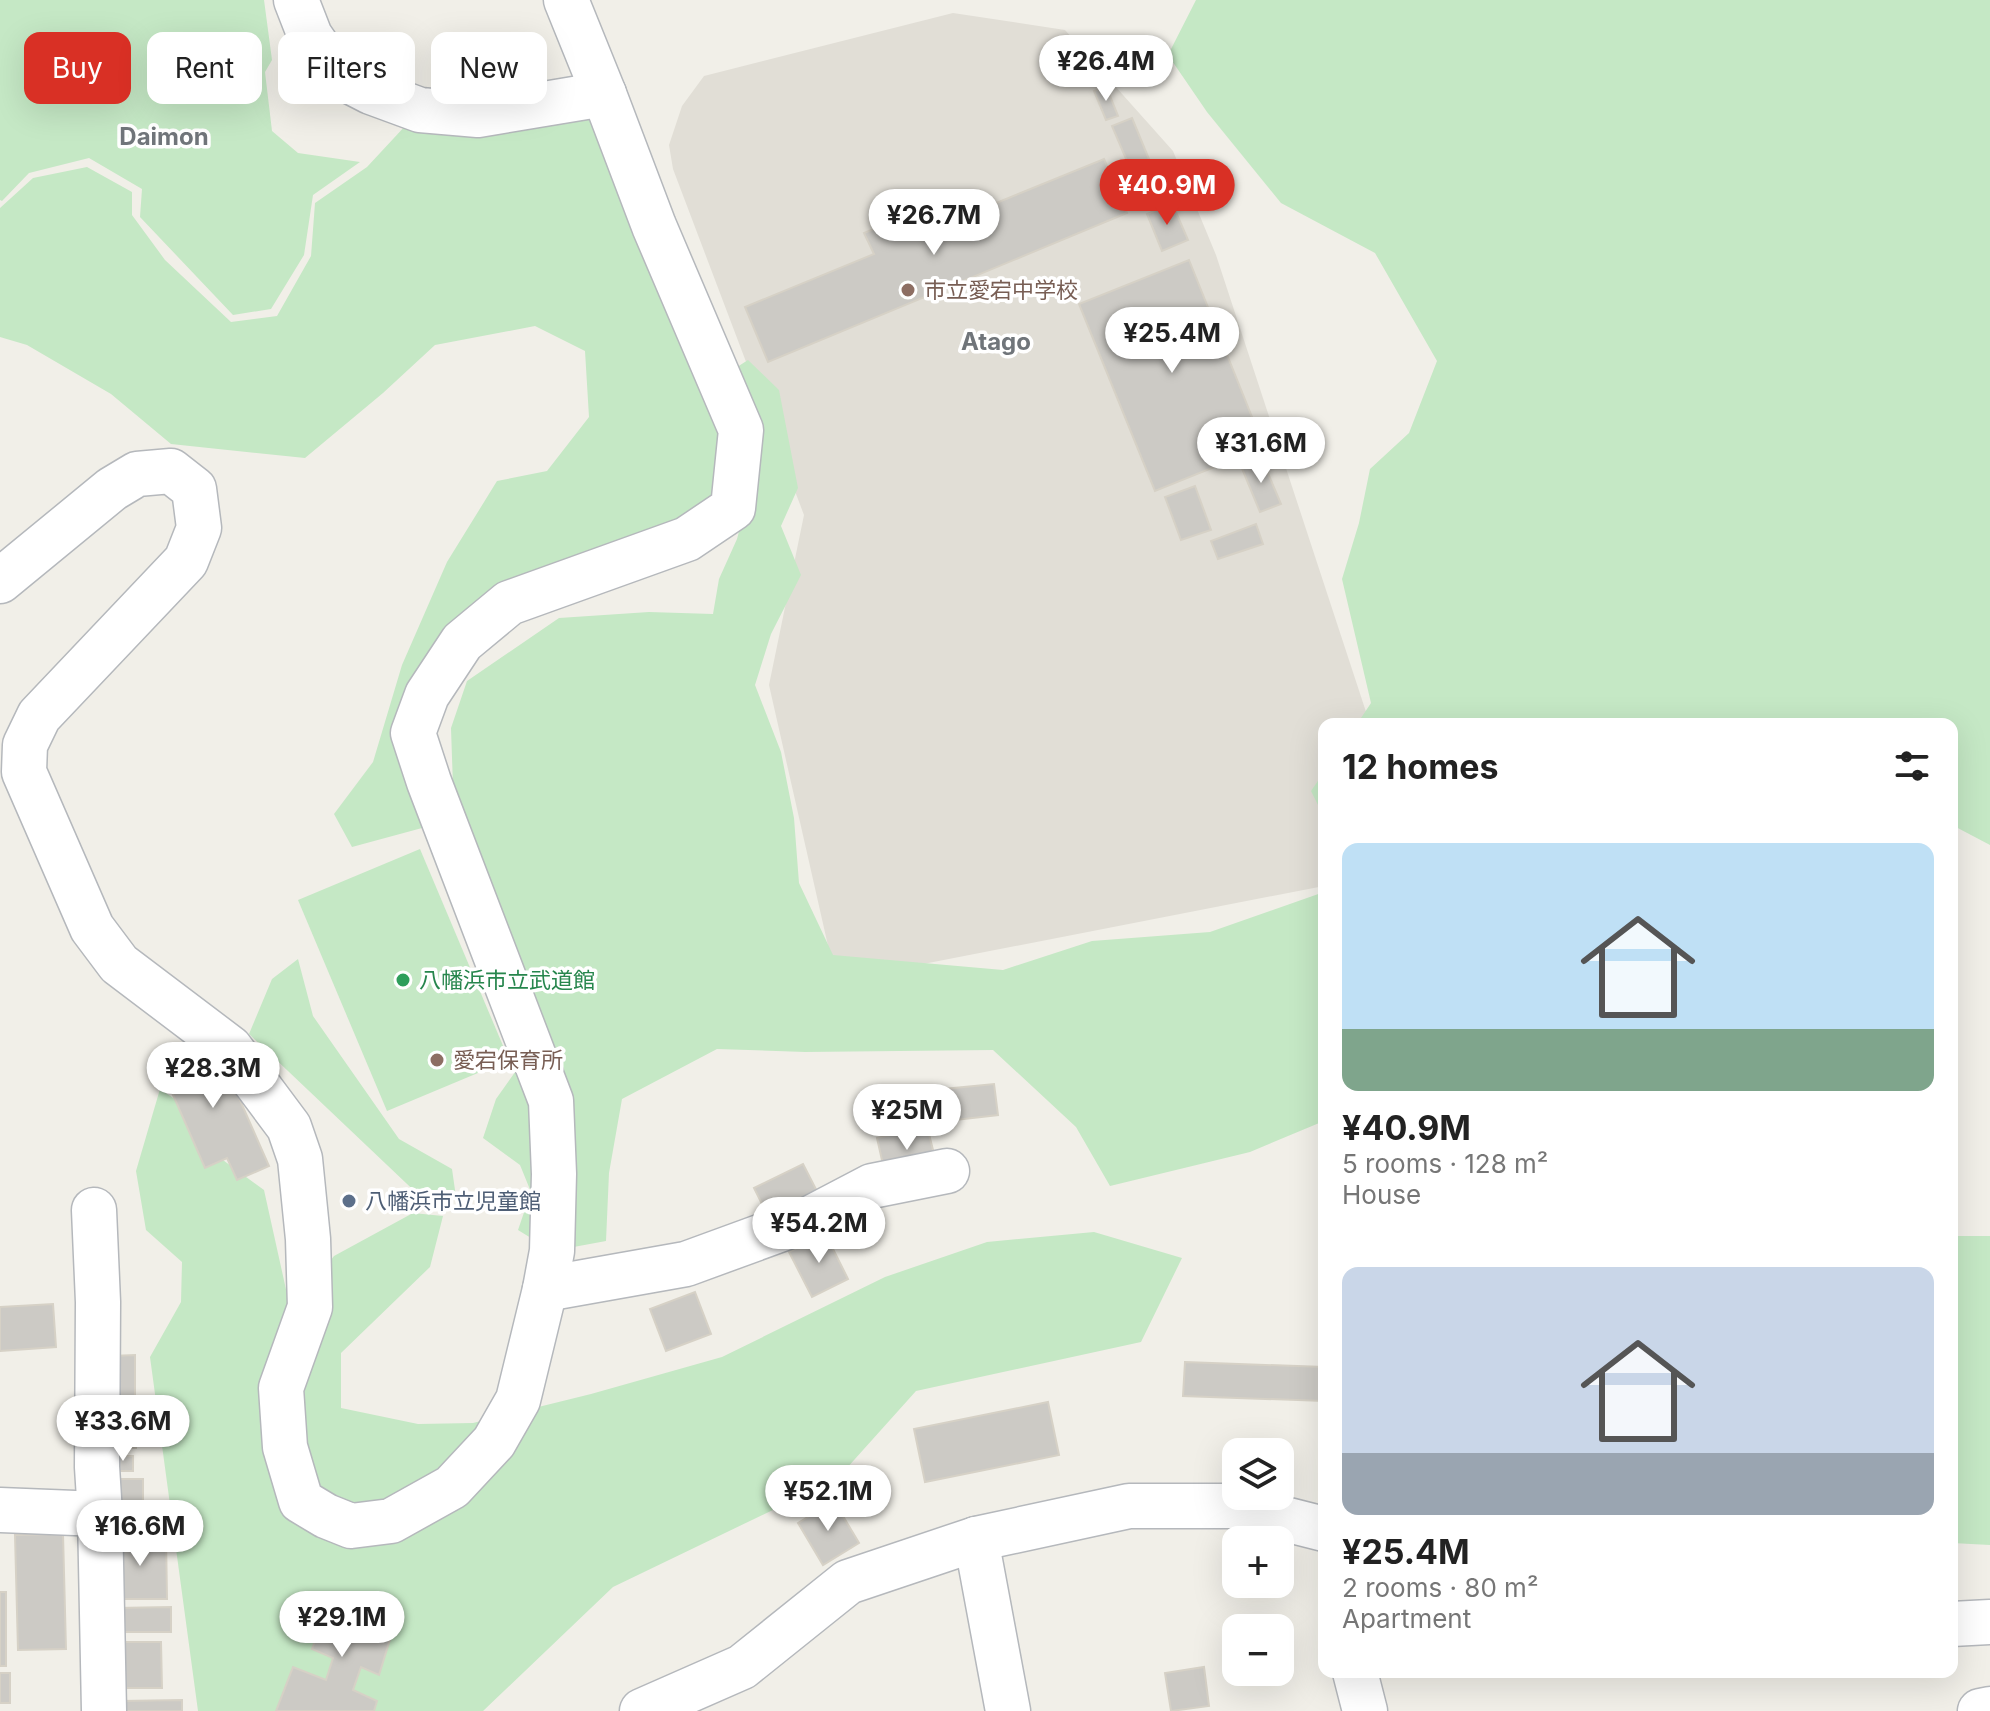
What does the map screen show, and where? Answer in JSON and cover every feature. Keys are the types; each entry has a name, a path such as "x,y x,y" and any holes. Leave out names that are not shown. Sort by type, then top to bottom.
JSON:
{"street":[{"path":"296,0 310,36 336,74 371,92 420,110 478,115 604,94"},
{"path":"0,581 112,489 137,474 171,471 194,489 199,528 186,561 39,716 25,745 24,772 92,928 119,964 230,1048 289,1127 300,1159 308,1239 310,1307 281,1388 285,1447 301,1501 351,1526 391,1521 452,1487 494,1442 518,1400 552,1251 554,1174 551,1101 437,805 413,733 427,695 462,642 509,603 687,539 733,508 741,430 654,226 566,0"},
{"path":"545,1289 686,1264 809,1219 872,1186 947,1171"},
{"path":"94,1210 104,1711"},
{"path":"642,1711 742,1667 848,1582 976,1539 1129,1506 1233,1506 1318,1527"},
{"path":"0,1510 100,1514"},
{"path":"976,1539 1008,1711"},
{"path":"1958,1624 1990,1622"},
{"path":"1357,1678 1365,1711"},
{"path":"1980,1711 1990,1709"}],"shaded area":[{"path":"953,13 1065,30 1173,151 1216,255 1368,718 1318,718 1318,887 836,981 769,685 804,515 673,169 669,145 682,106 704,76"}],"green space":[{"path":"0,0 264,0 272,60 265,72 272,131 298,153 360,162 313,195 304,255 271,309 233,315 140,217 142,189 89,158 29,173 0,200"},
{"path":"1196,0 1990,0 1990,845 1958,828 1958,718 1361,718 1371,703 1342,579 1359,523 1370,469 1409,433 1437,361 1375,253 1281,203 1207,112 1168,55"},
{"path":"604,94 741,430 733,508 509,603 413,733 422,828 352,847 334,814 373,762 402,665 447,562 497,481 547,471 589,417 585,351 535,326 435,345 305,458 171,444 111,394 27,345 0,337 0,208 33,178 87,167 132,192 132,215 165,260 231,322 277,316 311,256 315,203 367,167 420,110 489,104 547,104 547,99"},
{"path":"748,360 779,390 798,488 781,526 801,575 771,634 755,685 781,752 794,818 799,883 833,955 1003,970 1092,941 1210,932 1318,894 1318,1124 1250,1152 1110,1186 1076,1127 993,1050 805,1052 717,1049 622,1099 609,1173 606,1241 552,1251 518,1230 531,1192 520,1165 483,1138 496,1099 523,1061 454,816 451,728 467,681 559,618 649,612 713,614 719,579 737,539 763,443 731,371"},
{"path":"1318,781 1318,805 1311,791"},
{"name":"八幡浜市立武道館","path":"420,849 509,1060 387,1111 298,900"},
{"path":"298,959 313,1016 399,1139 452,1169 456,1197 426,1202 249,1034 272,979"},
{"path":"160,1089 179,1102 216,1155 264,1190 291,1312 334,1256 413,1213 443,1216 430,1267 341,1353 341,1408 418,1424 473,1423 722,1357 885,1277 987,1242 1094,1232 1182,1258 1141,1342 916,1391 837,1479 613,1587 483,1711 198,1711 150,1357 181,1302 182,1262 146,1230 136,1171"},
{"path":"1958,1236 1990,1236 1990,1545 1958,1543"}],"building":[{"path":"1106,86 1118,116 1106,120 1094,91"},
{"path":"1132,118 1163,193 1144,201 1112,126"},
{"path":"1104,159 1127,213 768,362 745,307 874,254 864,233 953,196 962,217"},
{"path":"1172,203 1188,240 1162,251 1147,214"},
{"path":"1189,260 1264,447 1155,491 1079,304"},
{"path":"1261,457 1281,504 1260,512 1241,466"},
{"path":"1195,486 1211,530 1181,540 1165,497"},
{"path":"1256,524 1263,544 1218,559 1211,541"},
{"path":"213,1039 269,1166 237,1180 227,1158 205,1168 159,1063"},
{"path":"994,1084 998,1115 947,1121 944,1089"},
{"path":"927,1126 937,1166 886,1178 877,1138"},
{"path":"803,1164 821,1199 772,1224 754,1188"},
{"path":"825,1233 848,1279 812,1297 789,1252"},
{"path":"695,1292 711,1334 666,1351 650,1309"},
{"path":"53,1304 56,1347 0,1351 0,1307"},
{"path":"135,1355 135,1397 111,1397 111,1356"},
{"path":"1185,1362 1318,1367 1318,1401 1183,1396"},
{"path":"1048,1402 1059,1455 925,1482 914,1429"},
{"path":"112,1425 136,1425 136,1448 113,1448"},
{"path":"112,1456 133,1456 133,1471 113,1471"},
{"path":"112,1479 143,1479 143,1506 112,1506"},
{"path":"834,1501 859,1543 823,1565 798,1523"},
{"path":"63,1534 66,1649 18,1650 15,1535"},
{"path":"166,1536 167,1599 113,1599 112,1537"},
{"path":"0,1592 6,1592 6,1666 0,1666"},
{"path":"333,1592 397,1617 379,1675 361,1667 353,1690 377,1701 374,1711 276,1711 293,1667 326,1680 333,1658 312,1649"},
{"path":"171,1607 171,1632 116,1632 116,1608"},
{"path":"121,1642 161,1642 162,1688 122,1688"},
{"path":"1204,1667 1209,1706 1171,1711 1165,1673"},
{"path":"0,1673 10,1673 10,1703 0,1703"},
{"path":"182,1700 182,1711 121,1711 121,1701"}],"place":[{"name":"市立愛宕中学校","path":"908,290"},
{"name":"八幡浜市立武道館","path":"403,980"},
{"name":"愛宕保育所","path":"437,1060"},
{"name":"八幡浜市立児童館","path":"349,1201"}],"district":[{"name":"Daimon","path":"164,136"},
{"name":"Atago","path":"996,341"}]}
